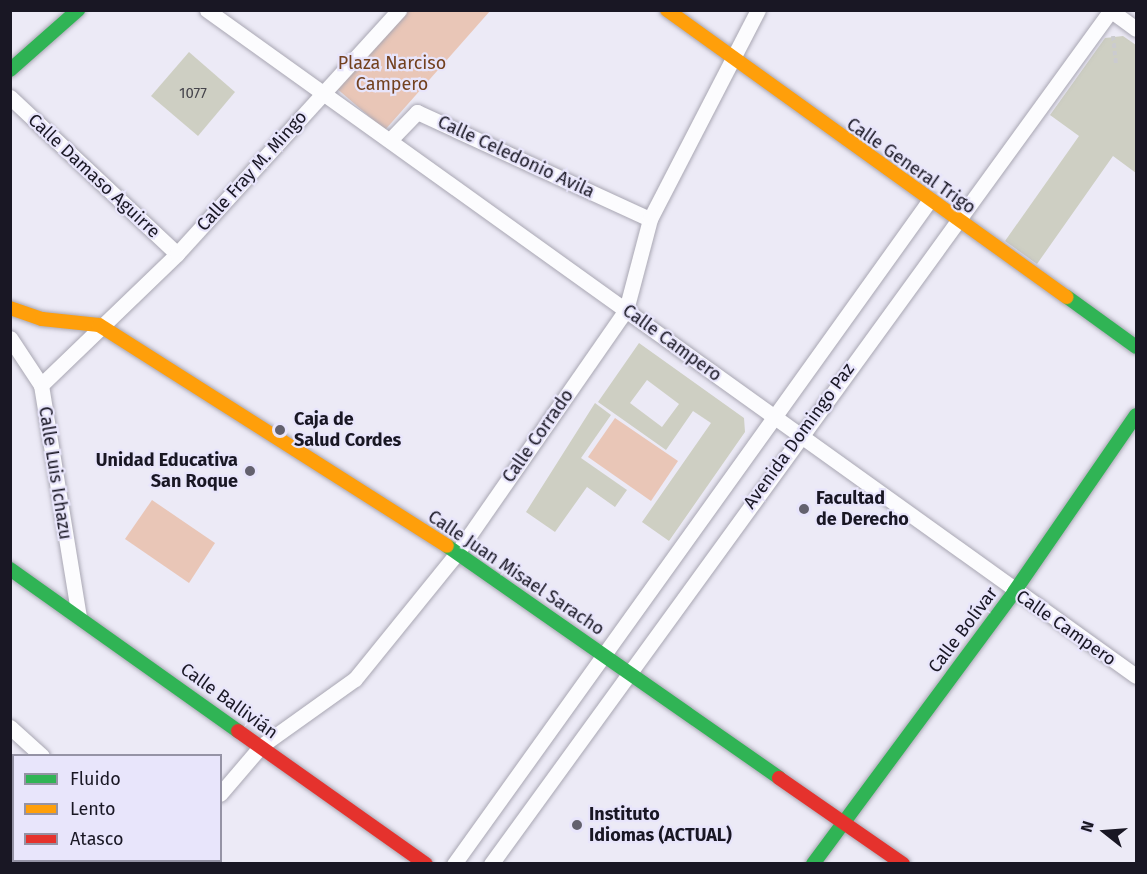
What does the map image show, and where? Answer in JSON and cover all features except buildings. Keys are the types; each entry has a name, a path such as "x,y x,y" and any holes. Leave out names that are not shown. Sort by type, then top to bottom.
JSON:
{"street":[{"path":"10,70 78,10"},
{"name":"Calle Campero","path":"207,10 321,94 390,140 801,434 1014,592 1137,676"},
{"name":"Calle Fray M. Mingo","path":"41,386 99,326 177,254 399,10"},
{"name":"Calle General Trigo","path":"667,10 929,201 1137,347"},
{"name":"Calle Corrado","path":"222,792 261,746 355,679 457,554 626,310 650,219 758,10"},
{"path":"1110,11 1137,28"},
{"name":"Avenida Domingo Paz","path":"491,864 627,669 1110,11"},
{"name":"Calle Damaso Aguirre","path":"10,97 177,254"},
{"name":"Calle Celedonio Avila","path":"390,140 417,112 650,219"},
{"name":"Avenida Domingo Paz","path":"454,864 929,201"},
{"path":"10,308 42,320 99,326"},
{"name":"Calle Juan Misael Saracho","path":"99,326 457,554 627,669 903,864"},
{"name":"Calle Luis Ichazu","path":"10,338 41,386 79,616"},
{"name":"Calle Bolívar","path":"813,864 1014,592 1137,415"},
{"name":"Calle Ballivián","path":"10,569 426,864"},
{"path":"10,727 40,754"}],"green space":[{"name":"Plaza Narciso Campero","path":"408,11 490,11 385,130 335,87"},
{"path":"615,418 678,461 651,501 588,457"},
{"path":"152,500 215,543 189,583 125,539"}],"traffic: fast":[{"path":"10,70 78,10"},
{"path":"1067,297 1136,347"},
{"path":"813,864 1014,592 1136,415"},
{"path":"447,546 779,778"},
{"path":"10,569 238,731"}],"traffic: slow":[{"path":"667,10 1067,297"},
{"path":"10,308 42,319 99,325 447,546"}],"traffic: jam":[{"path":"238,731 426,864"},
{"path":"779,778 903,864"}],"place":[{"name":"Caja de Salud Cordes","path":"280,430"},
{"name":"Unidad Educativa San Roque","path":"250,471"},
{"name":"Facultad de Derecho","path":"804,509"},
{"name":"Instituto Idiomas (ACTUAL)","path":"577,825"}]}
